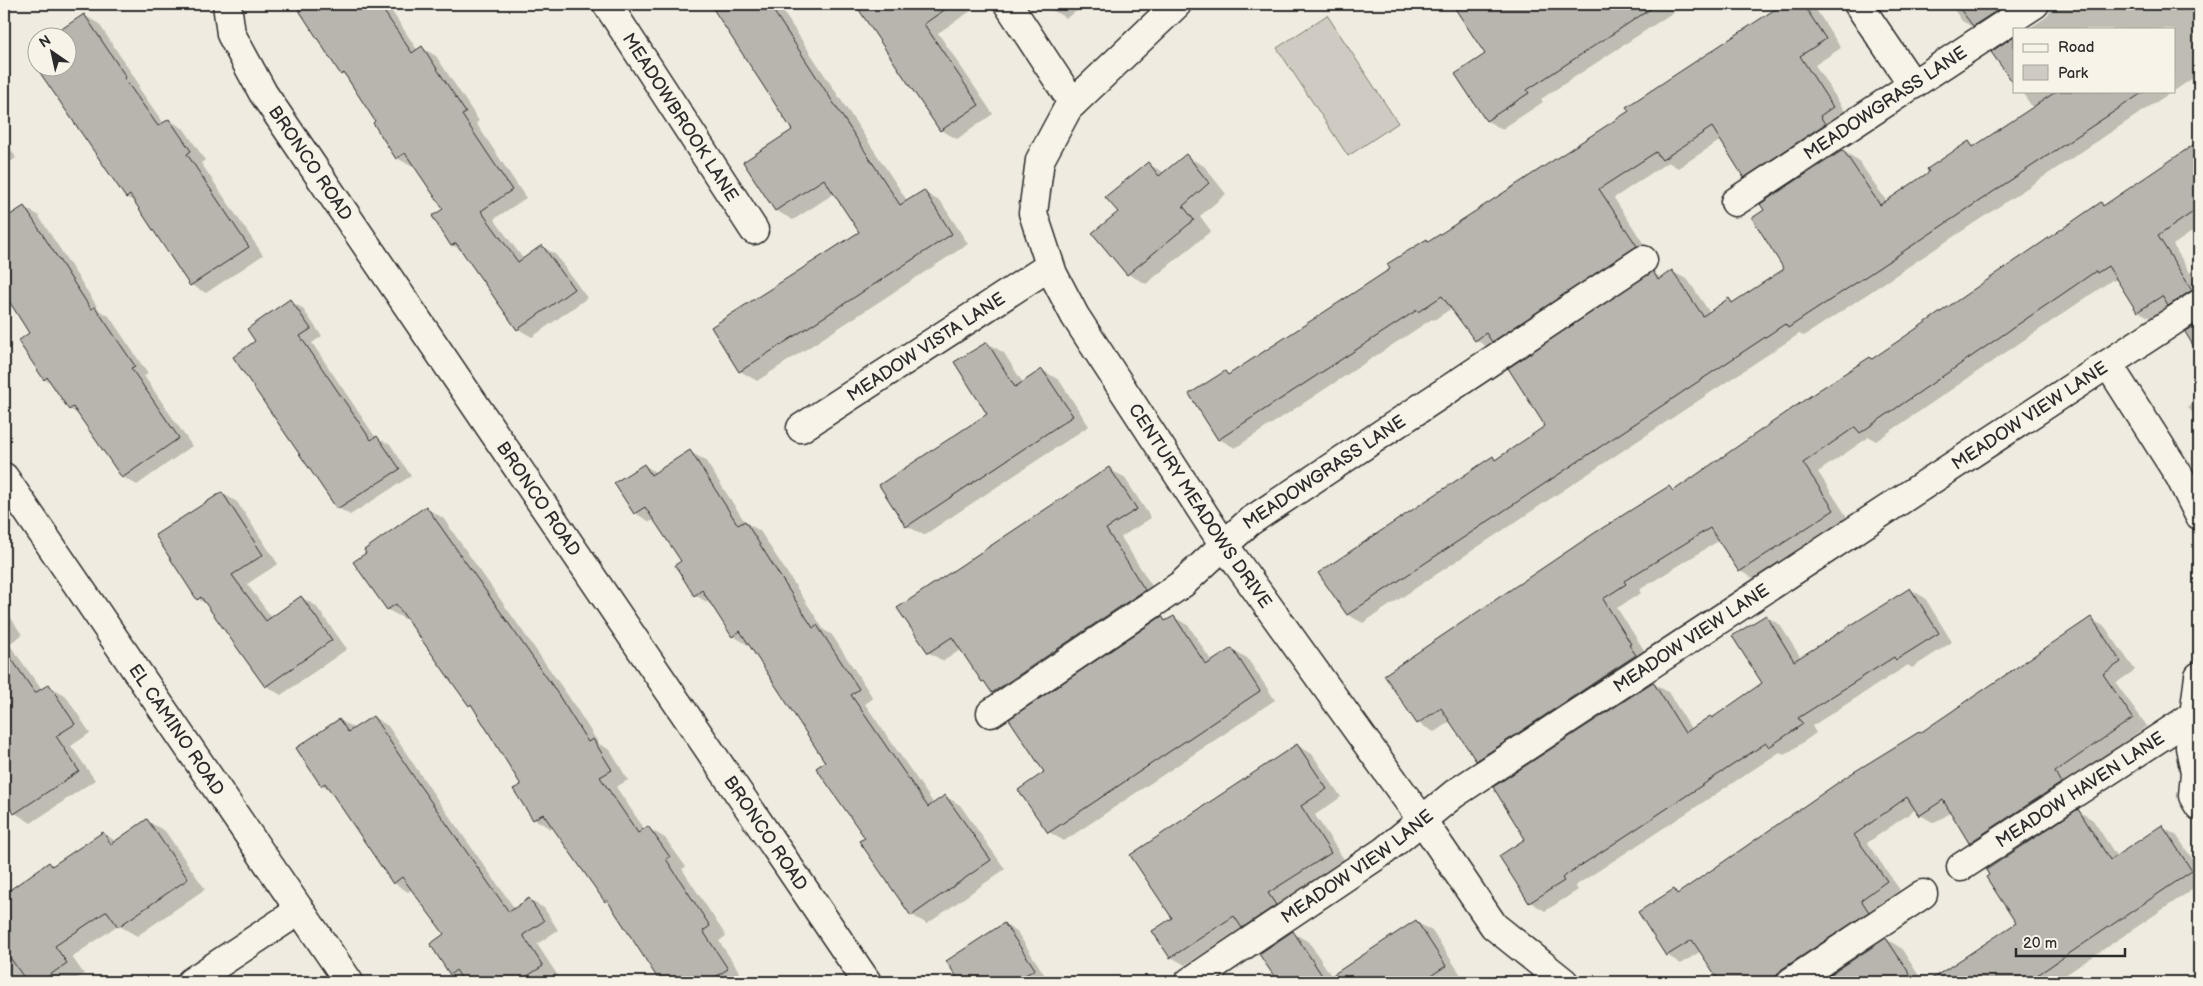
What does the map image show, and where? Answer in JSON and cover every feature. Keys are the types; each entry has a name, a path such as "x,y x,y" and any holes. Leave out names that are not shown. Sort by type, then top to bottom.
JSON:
{"street":[{"name":"MEADOWBROOK LANE","path":"607,4 754,230"},
{"path":"1008,4 1073,103"},
{"name":"CENTURY MEADOWS DRIVE","path":"1177,4 1068,108 1040,160 1033,213 1050,266 1075,316 1224,545 1422,820 1494,926 1564,982"},
{"path":"1858,4 1914,85"},
{"name":"MEADOWGRASS LANE","path":"1735,202 2035,4"},
{"name":"BRONCO ROAD","path":"226,5 230,34 263,93 867,982"},
{"name":"MEADOWGRASS LANE","path":"991,714 1182,584 1208,562 1249,522 1643,260"},
{"name":"MEADOW VISTA LANE","path":"801,428 1050,266"},
{"name":"MEADOW VIEW LANE","path":"1189,982 1384,851 1454,794 2199,304"},
{"path":"2108,364 2180,477 2199,515"},
{"name":"EL CAMINO ROAD","path":"4,477 349,982"},
{"path":"2199,676 2196,714 2190,747 2197,774 2193,796 2199,806"},
{"name":"MEADOW HAVEN LANE","path":"1961,867 2196,714"},
{"path":"1791,982 1923,894"},
{"path":"191,982 300,910"}],"green space":[{"path":"1327,15 1398,123 1348,156 1277,48"}],"building":[{"path":"295,4 379,4 412,53 422,46 466,113 462,115 512,190 481,211 518,262 542,245 574,289 517,330 456,243 451,246 432,216 443,209 405,153 396,159 373,123 375,121 344,73 341,75"},
{"path":"710,4 769,4 900,205 924,190 952,234 739,372 711,327 859,232 824,179 775,211 743,162 792,130"},
{"path":"855,4 953,4 924,24 979,105 940,131"},
{"path":"1452,4 1658,4 1527,90 1529,93 1486,121 1455,74 1485,54"},
{"path":"1783,4 1803,4 1826,39 1800,56 1833,107 1820,116 1825,124 1744,178 1712,127 1662,160 1656,152 1599,189 1637,246 1492,342 1486,333 1475,341 1442,296 1418,312 1417,310 1218,440 1189,394 1225,371 1228,375 1390,269 1387,264 1427,239 1428,242 1629,111 1626,107"},
{"path":"1956,4 2007,4 1973,26"},
{"path":"84,14 126,77 124,78 158,126 169,119 191,151 187,154 249,247 190,286 130,195 126,198 44,78 78,78 78,28 63,28"},
{"path":"2013,37 2013,83 1991,52"},
{"path":"2056,92 2143,92 1788,328 1785,324 1347,615 1318,573 1493,456 1495,460 1545,426 1508,368 1653,271 1658,280 1672,270 1703,316 1729,298 1732,303 1784,269 1752,218 1764,210 1760,204 1843,150 1880,205 1929,172 1927,169 1969,141 1973,147"},
{"path":"2199,141 2199,208 2158,236 2192,290 2168,306 2162,296 2137,312 2108,266 2097,273 2096,271 1860,433 1855,427 1803,463 1834,510 1739,572 1710,528 1624,581 1626,584 1603,599 1636,655 1476,761 1441,708 1417,724 1384,675 1593,534 1669,486 1673,491 1819,390 1870,357 1872,359 2101,202 2103,206"},
{"path":"1186,154 1209,183 1183,206 1194,220 1127,275 1092,233 1118,212 1105,197 1148,162 1159,176"},
{"path":"24,206 91,309 95,307 135,366 131,368 179,438 122,478 73,407 69,410 47,377 44,380 18,341 29,333 4,293 4,219"},
{"path":"290,299 311,329 300,336 371,440 377,436 400,469 337,509 233,357 255,341 247,329"},
{"path":"2199,323 2199,355 2185,332"},
{"path":"987,342 1015,387 1042,369 1073,416 906,527 879,485 987,414 954,362"},
{"path":"690,450 738,525 745,521 813,628 817,625 859,689 851,695 928,807 945,795 991,860 911,916 859,841 865,838 816,768 825,762 740,631 732,637 702,590 694,596 675,565 681,561 645,507 634,514 614,483 644,464 651,475"},
{"path":"1109,467 1137,509 1106,529 1145,590 992,693 984,681 982,682 952,637 928,653 897,608"},
{"path":"222,492 263,555 232,575 266,621 301,596 332,640 265,687 201,597 197,600 155,535"},
{"path":"426,506 552,685 588,742 593,739 612,770 600,777 638,833 648,826 670,857 666,859 710,926 703,931 728,969 707,982 660,982 607,900 605,902 543,814 533,820 513,789 521,785 471,704 469,706 396,604 387,610 353,562 366,553 364,550"},
{"path":"1910,588 1939,633 1896,660 1894,657 1798,718 1803,724 1769,747 1766,743 1562,878 1564,881 1529,903 1499,856 1525,839 1493,787 1653,682 1685,733 1710,716 1712,718 1762,683 1732,636 1766,615 1794,661"},
{"path":"1162,616 1165,621 1174,616 1206,665 1232,648 1260,691 1048,833 1018,790 1044,772 1009,719"},
{"path":"2091,617 2121,662 2103,674 2133,718 2055,772 2061,783 1969,843 1943,800 1919,816 1907,797 1854,835 1887,881 1861,900 1869,912 1782,969 1777,975 1775,982 1720,982 1692,940 1666,956 1638,912 1674,889 1677,894 1849,775 1920,733"},
{"path":"4,648 35,693 49,684 75,724 56,736 79,771 14,814 4,798"},
{"path":"373,716 509,912 529,898 544,921 523,935 543,966 518,982 464,982 456,970 450,975 430,944 444,934 402,877 393,884 325,783 321,786 296,748 339,719 348,732"},
{"path":"1297,744 1327,789 1301,806 1331,853 1268,893 1276,905 1242,928 1234,916 1170,958 1152,931 1172,918 1130,855"},
{"path":"2078,809 2110,860 2162,825 2192,871 2027,982 1927,982 2016,923 1986,877 1989,875 1986,870"},
{"path":"147,819 188,879 118,927 107,911 55,946 67,963 40,982 27,982 4,949 4,894 49,862 52,866 103,832 111,844"},
{"path":"1416,920 1446,966 1421,982 1278,982 1259,954 1293,931 1325,980"},
{"path":"1004,923 1035,969 1014,982 960,982 946,961"},
{"path":"1886,938 1915,982 1819,982"}]}
